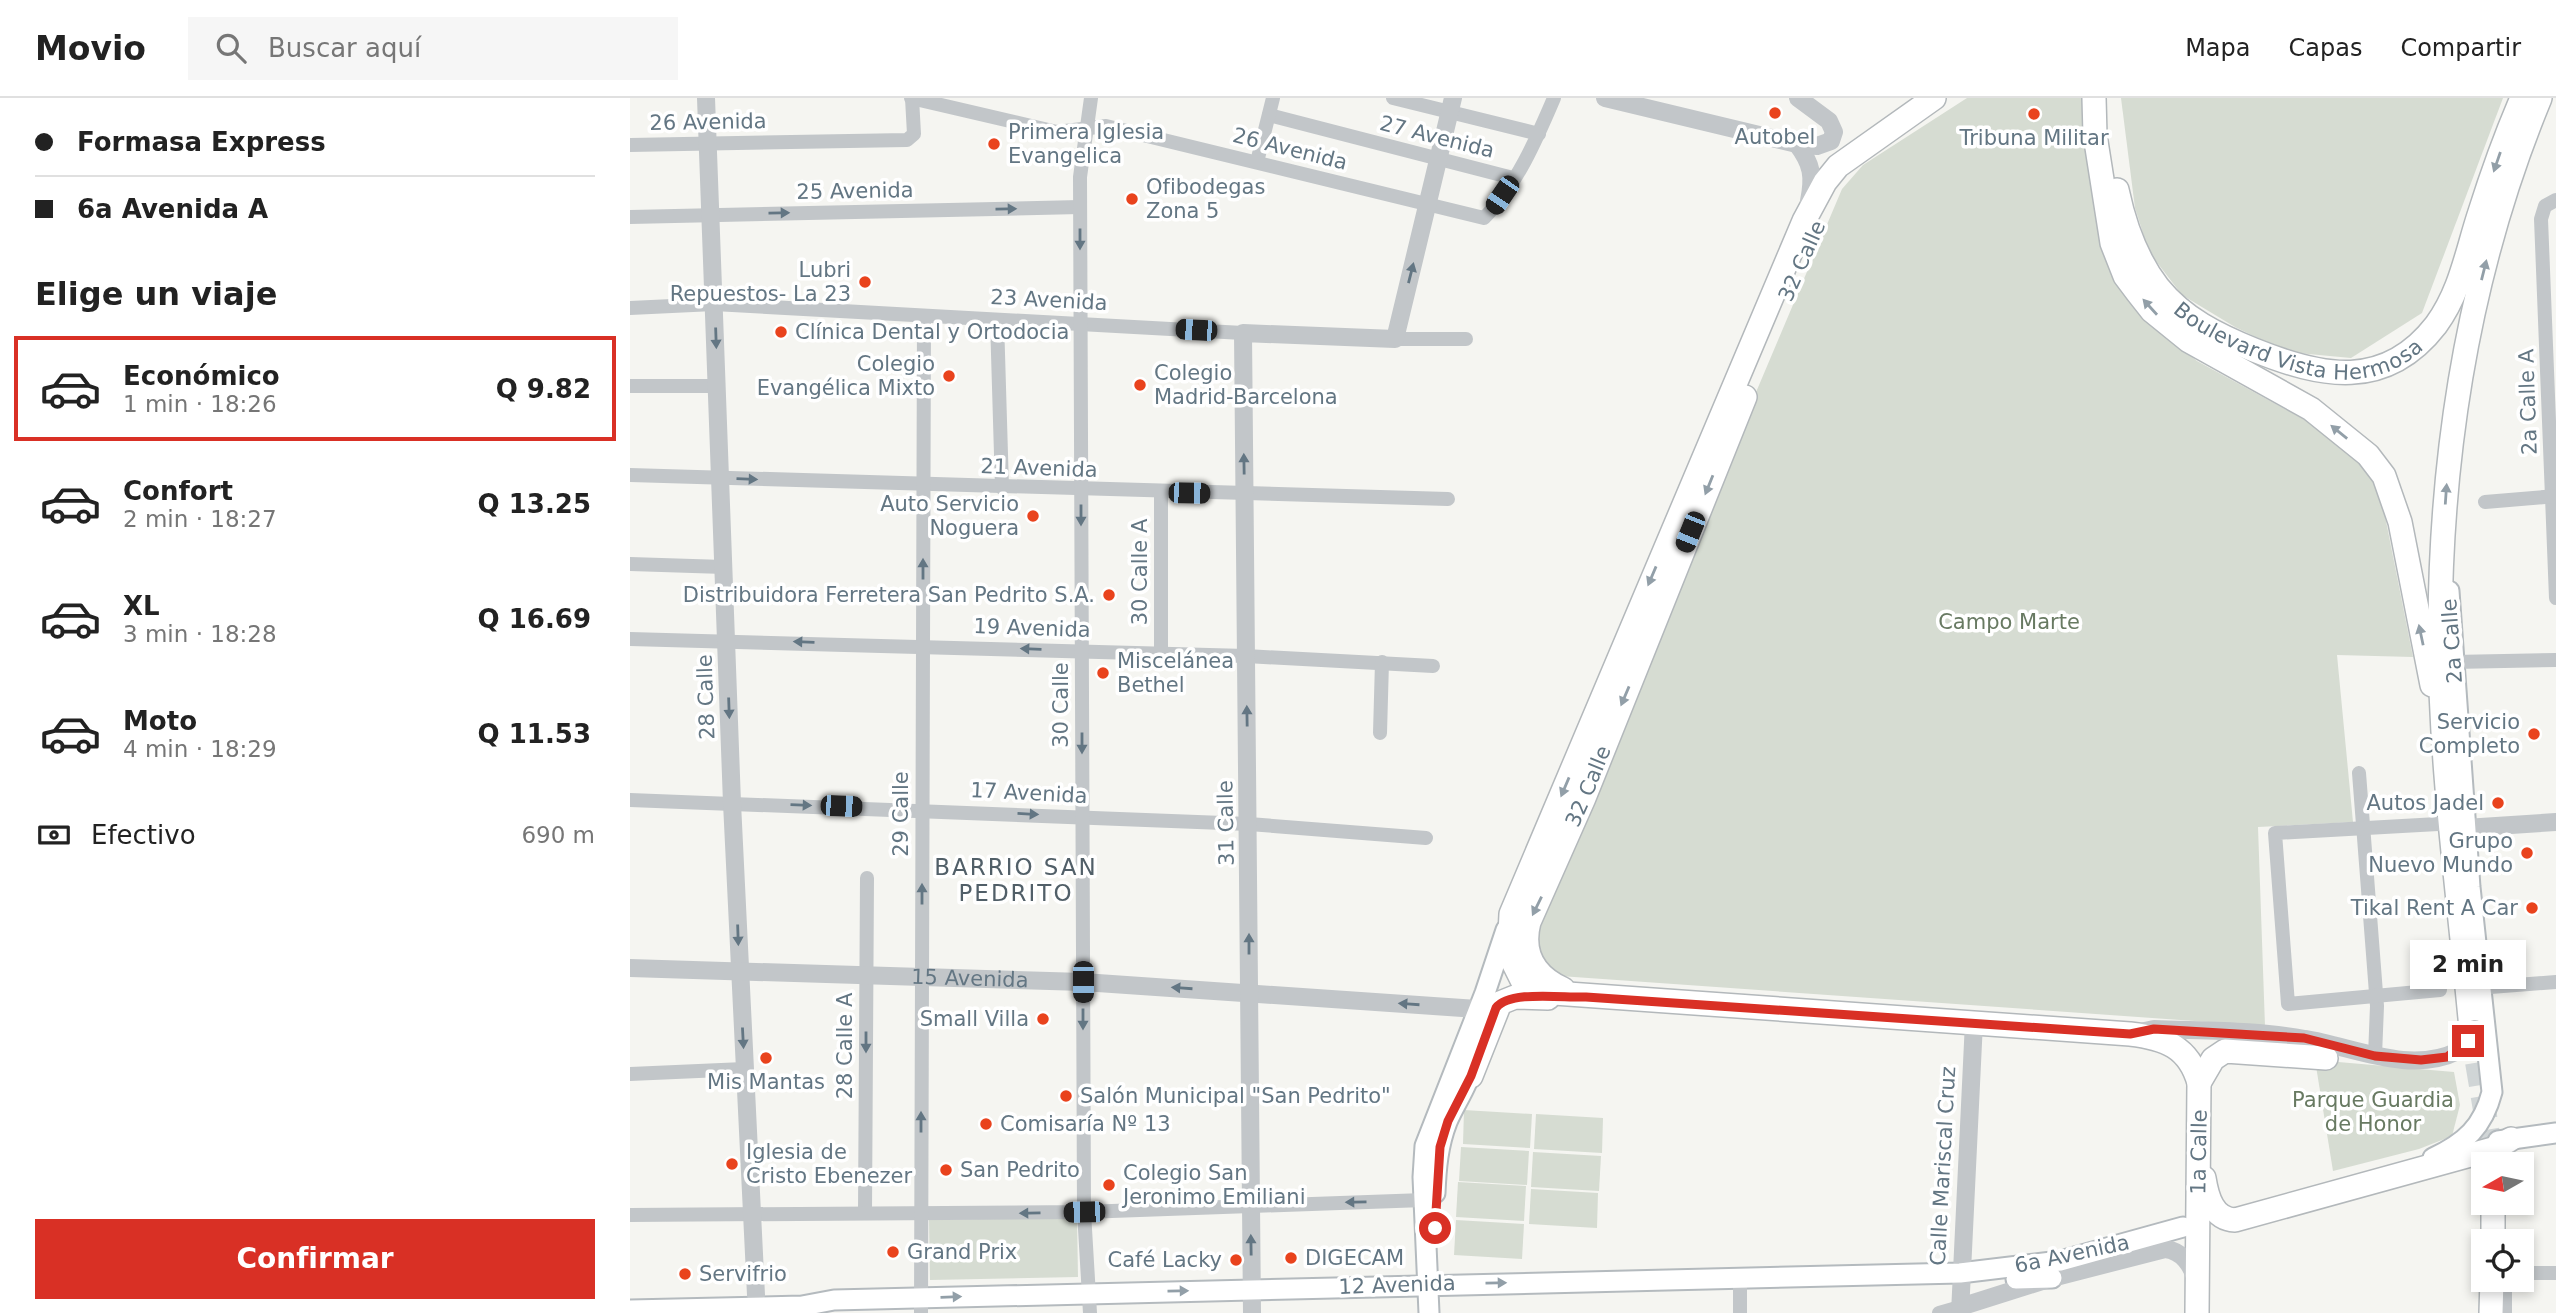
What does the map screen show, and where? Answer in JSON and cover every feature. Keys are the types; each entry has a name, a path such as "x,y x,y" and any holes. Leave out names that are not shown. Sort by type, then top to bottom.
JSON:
{"main road":[{"path":"1857,155 1934,98"},
{"path":"2096,98 2095,135 2112,243 2125,276 2137,292 2152,311 2189,341 2311,409 2368,455 2384,476 2400,522 2445,750"},
{"name":"Boulevard Vista Hermosa","path":"2096,98 2121,209 2141,258 2157,286 2184,313 2225,338 2312,372 2343,373 2368,370 2404,353 2435,325 2450,303 2522,98"},
{"path":"2442,562 2447,478 2468,342 2499,212 2540,98"},
{"name":"32 Calle","path":"1429,1313 1423,1156 1427,1137 1481,1001 1511,915 1804,221 1825,182 1838,166 1857,155"},
{"name":"32 Calle","path":"1586,997 1550,983 1535,969 1526,944 1529,922 1579,811 1792,280 1833,191 1857,155"},
{"name":"2a Calle","path":"2442,562 2440,628 2445,750 2473,1029"},
{"name":"2a Calle","path":"2432,1159 2465,1141 2487,1109 2492,1092 2479,995 2451,604 2442,562"},
{"name":"32 Calle","path":"1511,915 1509,954 1519,978 1529,986 1543,991 1586,997"},
{"path":"1471,1076 1496,1008 1502,1001 1515,997 1586,997 1974,1022"},
{"name":"32 Calle","path":"1428,1284 1440,1147 1448,1121 1471,1076 1487,1012 1481,1001"},
{"name":"1a Calle","path":"1974,1022 2160,1038 2178,1047 2189,1060 2199,1083 2197,1313"},
{"path":"2199,1083 2213,1059 2225,1051 2326,1058"},
{"path":"2245,1210 2511,1139 2556,1133"},
{"path":"2200,1161 2214,1210 2227,1219 2235,1220 2496,1148 2511,1139"},
{"name":"6a Avenida","path":"1960,1273 2060,1261 2183,1227"},
{"path":"1960,1273 1979,1279 2052,1278"},
{"name":"12 Avenida","path":"630,1310 755,1305 802,1295 834,1300 921,1305 1089,1303 1251,1289 1960,1273"},
{"path":"2491,1313 2492,1292"},
{"name":"12 Avenida","path":"630,1297 755,1305"}],"street":[{"name":"28 Calle","path":"706,98 732,803 755,1305"},
{"name":"26 Avenida","path":"630,145 708,141 907,140 913,137 911,98"},
{"path":"911,98 1058,132 1085,128"},
{"name":"30 Calle","path":"1089,1303 1084,1212 1080,207 1085,128 1091,98"},
{"path":"1257,162 1273,98"},
{"path":"1393,98 1451,105 1539,134"},
{"path":"1513,178 1539,134 1554,98"},
{"path":"1605,98 1797,144 1825,144 1831,141 1834,132 1829,121 1798,98"},
{"path":"1395,339 1451,105"},
{"name":"27 Avenida","path":"1269,115 1513,178"},
{"name":"26 Avenida","path":"1085,128 1106,126 1485,218 1513,178"},
{"path":"1797,144 1809,162 1813,175 1804,221"},
{"name":"25 Avenida","path":"630,217 1080,207"},
{"name":"2a Calle A","path":"2547,208 2556,598"},
{"name":"23 Avenida","path":"630,308 714,304 1242,333 1466,339"},
{"name":"29 Calle","path":"921,1305 924,316"},
{"path":"997,320 1002,488"},
{"name":"31 Calle","path":"1242,333 1252,1313"},
{"path":"630,386 717,386"},
{"name":"21 Avenida","path":"630,475 1448,499"},
{"name":"30 Calle A","path":"1161,492 1161,653"},
{"path":"2485,502 2554,496"},
{"path":"630,564 724,567"},
{"name":"19 Avenida","path":"630,639 727,639 1082,650 1433,666"},
{"path":"2454,662 2556,660"},
{"path":"1380,733 1382,662"},
{"path":"2359,773 2376,996 2375,1056"},
{"name":"17 Avenida","path":"630,800 1083,816 1249,824 1426,838"},
{"path":"2465,828 2556,822"},
{"path":"2438,824 2275,833 2288,1004 2440,990"},
{"name":"28 Calle A","path":"865,1213 867,878"},
{"name":"15 Avenida","path":"630,968 1083,982 1481,1001"},
{"path":"2130,1034 2154,1029 2304,1038 2375,1056 2437,1059 2458,1051 2473,1029 2479,995 2556,982"},
{"name":"Calle Mariscal Cruz","path":"1960,1310 1974,1022"},
{"path":"630,1074 744,1069"},
{"path":"2504,1152 2511,1139"},
{"path":"630,1215 1084,1212 1250,1204 1424,1200"},
{"path":"1939,1313 1960,1310 2052,1278 2165,1249 2176,1251 2184,1258 2197,1281"},
{"path":"2534,1273 2556,1273"},
{"path":"1740,1277 1740,1313"},
{"path":"2503,1292 2503,1313"}],"green space":[{"name":"Campo Marte","path":"1967,98 2083,98 2148,322 2197,361 2340,439 2364,467 2382,501 2413,657 2337,655 2353,822 2258,827 2265,1026 1560,976 1555,975 1536,955 1538,933 1707,508 1842,189 1863,165"},
{"path":"2121,98 2503,98 2422,313 2351,358 2287,352 2235,327 2182,295 2149,252 2135,208"},
{"name":"Parque Guardia de Honor","path":"2315,1060 2454,1072 2460,1105 2452,1136 2419,1149 2333,1171"},
{"path":"1464,1110 1532,1114 1530,1148 1463,1144"},
{"path":"1536,1114 1603,1118 1602,1153 1534,1149"},
{"path":"1461,1147 1529,1151 1527,1185 1459,1181"},
{"path":"1533,1152 1601,1156 1599,1191 1531,1187"},
{"path":"1458,1182 1526,1186 1524,1221 1456,1217"},
{"path":"1531,1189 1598,1193 1597,1228 1529,1224"},
{"path":"1077,1217 1078,1277 930,1280 929,1220"},
{"path":"1456,1220 1524,1224 1522,1259 1454,1255"}],"tunnel":[{"path":"2471,1029 2492,1152"}],"place":[{"name":"Autobel","path":"1775,113"},
{"name":"Tribuna Militar","path":"2034,114"},
{"name":"Primera Iglesia Evangelica","path":"994,144"},
{"name":"Ofibodegas Zona 5","path":"1132,199"},
{"name":"Lubri Repuestos- La 23","path":"865,282"},
{"name":"Clínica Dental y Ortodocia","path":"781,332"},
{"name":"Colegio Evangélica Mixto","path":"949,376"},
{"name":"Colegio Madrid-Barcelona","path":"1140,385"},
{"name":"Auto Servicio Noguera","path":"1033,516"},
{"name":"Distribuidora Ferretera San Pedrito S.A.","path":"1109,595"},
{"name":"Miscelánea Bethel","path":"1103,673"},
{"name":"Servicio Completo","path":"2534,734"},
{"name":"Autos Jadel","path":"2498,803"},
{"name":"Grupo Nuevo Mundo","path":"2527,853"},
{"name":"Tikal Rent A Car","path":"2532,908"},
{"name":"Small Villa","path":"1043,1019"},
{"name":"Mis Mantas","path":"766,1058"},
{"name":"Salón Municipal \"San Pedrito\"","path":"1066,1096"},
{"name":"Comisaría Nº 13","path":"986,1124"},
{"name":"Iglesia de Cristo Ebenezer","path":"732,1164"},
{"name":"San Pedrito","path":"946,1170"},
{"name":"Colegio San Jeronimo Emiliani","path":"1109,1185"},
{"name":"Grand Prix","path":"893,1252"},
{"name":"DIGECAM","path":"1291,1258"},
{"name":"Café Lacky","path":"1236,1260"},
{"name":"Servifrio","path":"685,1274"}],"district":[{"name":"BARRIO SAN PEDRITO","path":"1016,880"}],"route":[{"path":"1435,1228 1436,1177 1443,1135 1471,1076 1496,1008 1502,1001 1515,997 1586,997 2130,1034 2154,1029 2304,1038 2375,1056 2421,1060 2447,1057 2468,1041"}]}
